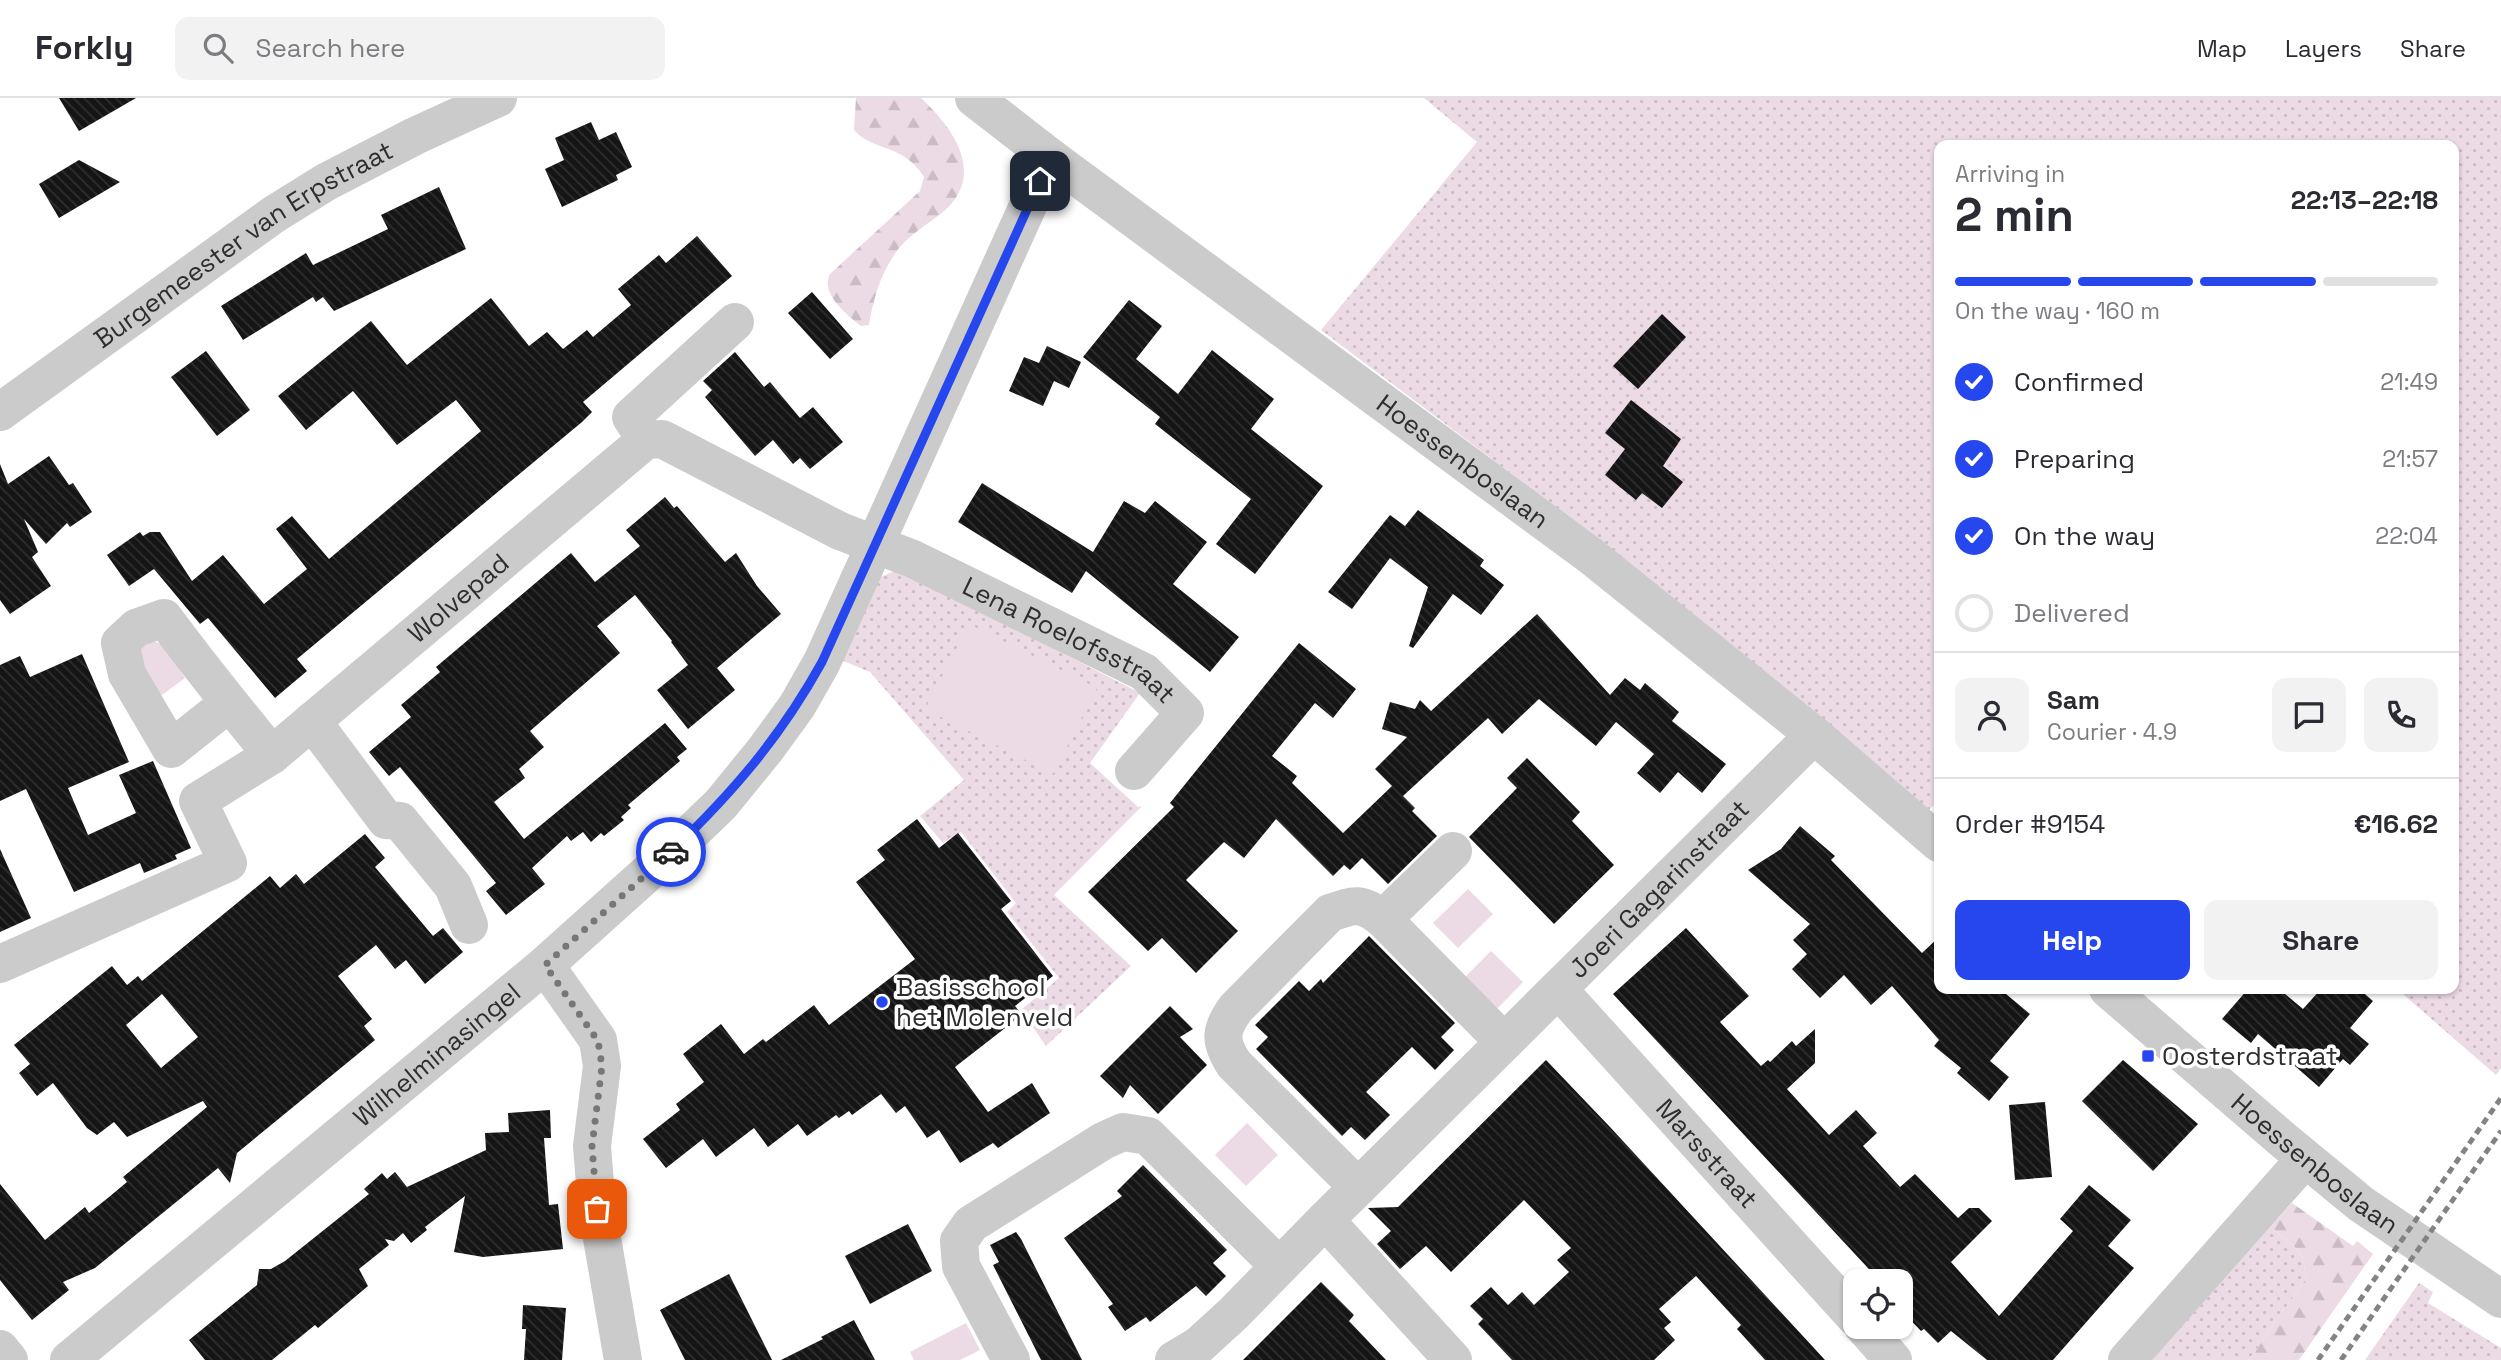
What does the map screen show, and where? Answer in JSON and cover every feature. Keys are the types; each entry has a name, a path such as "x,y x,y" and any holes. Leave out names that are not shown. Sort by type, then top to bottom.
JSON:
{"street":[{"name":"Burgemeester van Erpstraat","path":"0,412 273,215 326,182 415,136 498,98"},
{"name":"Hoessenboslaan","path":"974,98 1591,556 1814,735 1934,839"},
{"name":"Wilhelminasingel","path":"69,1360 545,965 710,814 765,750 797,706 822,662 1050,157"},
{"path":"735,322 631,417 646,440 662,439 840,531 876,544"},
{"name":"Wolvepad","path":"0,964 228,863 198,801 272,755 646,440"},
{"name":"Lena Roelofsstraat","path":"876,544 913,559 1144,673 1185,713 1134,771"},
{"path":"229,703 272,755"},
{"path":"312,721 386,820 400,821 453,886 469,925"},
{"name":"Joeri Gagarinstraat","path":"1174,1360 1199,1345 1225,1322 1814,735"},
{"path":"1383,919 1453,851"},
{"path":"1358,1187 1234,1064 1222,1037 1226,1021 1236,1008 1330,913 1350,906 1369,908 1504,1042"},
{"path":"545,965 598,1041 602,1066 592,1146 597,1209 622,1360"},
{"name":"Marsstraat","path":"1558,989 1843,1304"},
{"name":"Hoessenboslaan","path":"2114,994 2361,1204 2501,1299"},
{"path":"1011,1360 961,1266 959,1241 971,1224 1103,1141 1123,1132 1148,1136 1279,1266"},
{"path":"2127,1360 2305,1159"},
{"path":"1325,1220 1453,1360"},
{"path":"1875,1339 1894,1360"},
{"path":"0,1349 9,1360"}],"green space":[{"path":"856,98 921,98 954,137 964,167 963,182 956,197 894,255 878,288 869,325 861,326 831,296 828,281 830,274 920,191 924,177 907,158 870,142 854,130"},
{"path":"1424,98 2501,98 2501,1068 2496,1075 2403,994 2459,994 2459,140 1934,140 1934,804 1929,810 1554,506 1321,330 1477,142"},
{"path":"899,569 1140,693 1090,763 1138,807 1142,806 1054,895 1131,966 1046,1046 1021,1010 1059,978 1007,912 1016,903 961,832 943,843 920,816 964,780 870,672 841,660 876,579"},
{"path":"969,624 1097,688 1053,774 925,709"},
{"path":"145,637 165,646 185,678 154,701 131,668"},
{"path":"1468,889 1493,914 1458,948 1433,923"},
{"path":"1491,951 1523,982 1494,1012 1460,982"},
{"path":"1247,1123 1278,1155 1246,1186 1215,1155"},
{"path":"2292,1203 2353,1246 2357,1241 2373,1254 2299,1360 2249,1360 2305,1280 2300,1255 2291,1243 2270,1227"},
{"path":"2270,1227 2291,1243 2300,1255 2305,1280 2249,1360 2152,1360"},
{"path":"2419,1283 2433,1292 2428,1303 2501,1348 2501,1360 2365,1360"},
{"path":"966,1323 980,1350 960,1360 914,1360 910,1352"}],"building":[{"path":"59,98 136,98 79,131"},
{"path":"591,122 599,140 616,132 632,167 616,175 618,180 562,207 545,169 564,160 555,138"},
{"path":"79,160 120,182 59,218 39,184"},
{"path":"439,187 466,249 334,311 323,297 316,302 313,297 243,340 221,306 306,253 313,265 388,229 381,215"},
{"path":"697,236 732,276 583,402 592,412 582,422 297,659 307,671 275,698 208,618 200,624 154,569 129,586 107,555 140,532 143,536 150,532 160,532 192,581 223,555 264,604 307,569 276,529 292,516 329,559 481,431 456,400 397,445 353,391 306,430 278,396 371,321 407,365 491,298 529,346 547,332 563,349 587,330 593,337 631,305 618,289 659,255 666,263"},
{"path":"812,292 853,339 830,359 788,313"},
{"path":"1129,300 1162,326 1136,359 1178,394 1212,350 1274,399 1251,429 1323,486 1255,574 1216,544 1251,499 1155,424 1160,417 1083,357"},
{"path":"1662,314 1686,337 1638,389 1613,366"},
{"path":"1047,346 1081,362 1069,388 1054,381 1043,406 1009,391 1024,357 1039,363"},
{"path":"206,351 250,410 217,436 171,377"},
{"path":"735,352 764,387 770,382 800,418 813,407 843,442 810,469 800,458 793,464 773,440 755,456 705,397 712,390 703,381"},
{"path":"1631,400 1681,439 1663,466 1683,482 1662,508 1642,493 1636,500 1605,475 1625,449 1605,433"},
{"path":"49,456 69,485 73,483 92,512 70,527 67,523 46,544 24,519 38,552 32,557 51,586 10,614 0,600 0,464 8,484"},
{"path":"982,483 1093,552 1124,501 1145,513 1155,501 1207,542 1173,584 1239,637 1210,672 1086,571 1072,593 958,522"},
{"path":"665,497 674,508 677,506 725,562 736,553 757,586 781,614 717,668 735,690 688,729 657,690 688,665 635,595 597,626 620,653 530,731 544,747 519,769 525,778 494,802 524,839 665,723 687,749 677,757 680,761 628,805 631,808 621,817 624,820 604,836 601,833 591,842 583,832 571,841 567,836 532,868 545,884 506,915 486,891 496,883 400,767 389,776 369,752 411,717 401,705 440,672 436,667 571,553 595,582 640,546 626,530"},
{"path":"1418,510 1484,560 1480,566 1504,585 1481,615 1453,594 1413,648 1409,646 1428,587 1390,558 1352,609 1328,592 1390,515 1405,526"},
{"path":"1537,614 1610,695 1625,678 1640,690 1645,683 1679,712 1672,721 1726,764 1702,793 1678,772 1660,793 1637,773 1654,754 1616,722 1596,746 1539,699 1502,734 1488,718 1403,796 1415,808 1412,811 1437,836 1388,884 1362,858 1350,870 1344,865 1333,876 1276,819 1244,858 1224,842 1186,880 1238,931 1196,973 1162,938 1148,951 1088,892 1174,807 1170,803 1299,643 1356,689 1333,718 1315,703 1272,756 1297,776 1292,783 1343,833 1392,786 1375,769 1407,737 1382,729 1390,702 1415,709 1420,700 1431,711"},
{"path":"82,654 129,762 68,788 88,835 136,813 119,775 153,761 191,848 175,855 177,859 144,873 140,863 74,892 26,789 0,801 0,665 20,656 30,677"},
{"path":"1527,758 1580,812 1572,821 1614,865 1554,924 1469,837 1517,788 1507,778"},
{"path":"917,819 939,848 958,833 1011,901 1001,909 1053,976 1015,1006 1022,1015 955,1067 988,1112 1032,1083 1050,1113 998,1148 993,1143 960,1163 939,1130 927,1138 905,1106 896,1113 881,1094 852,1115 849,1111 839,1118 836,1115 807,1136 798,1124 768,1147 754,1128 716,1157 703,1139 666,1168 643,1139 680,1110 676,1104 704,1082 683,1054 721,1024 744,1054 763,1039 766,1042 814,1005 829,1025 915,959 856,882 885,860 877,850"},
{"path":"1800,826 1835,856 1831,860 1922,953 1934,942 1934,994 2006,994 2030,1014 1990,1061 2009,1077 1989,1101 1957,1073 1961,1068 1934,1046 1939,1040 1892,986 1871,1005 1844,975 1820,998 1792,969 1807,954 1793,940 1810,924 1748,870 1781,849"},
{"path":"365,834 385,858 375,867 433,936 443,928 463,952 425,984 406,960 395,969 376,945 338,976 372,1019 364,1026 375,1040 237,1153 230,1183 218,1168 95,1268 63,1282 69,1290 32,1320 0,1280 0,1184 45,1240 85,1207 89,1213 109,1197 127,1182 123,1177 207,1107 203,1101 127,1137 114,1122 97,1135 87,1128 53,1083 37,1096 19,1073 30,1064 14,1045 112,966 127,985 138,976 142,981 270,876 280,888 296,874 304,884","holes":["162,994 198,1037 161,1068 126,1025"]},
{"path":"0,849 31,918 0,932"},
{"path":"1686,928 1749,996 1720,1022 1761,1066 1768,1060 1770,1062 1792,1041 1796,1046 1815,1029 1815,1063 1787,1089 1829,1135 1856,1110 1877,1133 1863,1146 1900,1187 1915,1174 1958,1218 1969,1208 1979,1208 1992,1221 1951,1262 1999,1316 2073,1231 2060,1219 2089,1185 2131,1220 2108,1246 2134,1268 2053,1360 1987,1360 1951,1331 1938,1343 1913,1323 1913,1269 1869,1269 1613,994"},
{"path":"1369,936 1455,1023 1441,1037 1454,1050 1435,1070 1412,1047 1366,1092 1390,1115 1365,1140 1351,1127 1342,1136 1256,1049 1268,1037 1255,1025 1299,981 1309,991 1321,979 1323,983"},
{"path":"2244,994 2285,994 2303,1009 2316,994 2365,994 2373,1001 2350,1028 2369,1044 2350,1065 2343,1059 2319,1087 2258,1034 2251,1043 2222,1019"},
{"path":"1170,1006 1193,1029 1180,1037 1207,1065 1158,1114 1130,1085 1123,1098 1100,1076"},
{"path":"1546,1060 1825,1360 1765,1360 1737,1329 1741,1325 1696,1276 1659,1309 1671,1322 1664,1328 1675,1340 1654,1360 1512,1360 1478,1324 1483,1319 1470,1306 1491,1287 1508,1305 1522,1292 1534,1305 1569,1272 1557,1260 1571,1248 1524,1200 1451,1272 1426,1246 1400,1269 1377,1244 1391,1231 1368,1208 1398,1207"},
{"path":"2123,1060 2198,1124 2153,1171 2082,1101"},
{"path":"2045,1102 2052,1177 2015,1180 2009,1105"},
{"path":"550,1110 551,1138 544,1138 549,1205 558,1204 563,1249 483,1257 454,1252 465,1196 425,1227 427,1230 411,1243 403,1233 394,1241 385,1239 389,1245 359,1269 368,1286 318,1328 315,1325 272,1360 205,1360 189,1340 257,1285 259,1269 271,1269 285,1261 369,1194 364,1189 382,1173 387,1179 395,1172 407,1187 486,1150 485,1133 509,1132 508,1113"},
{"path":"1143,1165 1227,1250 1213,1263 1226,1276 1206,1296 1196,1286 1150,1322 1146,1317 1125,1331 1108,1307 1113,1304 1064,1238 1122,1196 1117,1191"},
{"path":"908,1224 932,1271 870,1304 845,1256"},
{"path":"1016,1232 1082,1360 1041,1360 993,1265 999,1262 990,1245"},
{"path":"729,1274 772,1360 685,1360 660,1310"},
{"path":"1321,1282 1354,1315 1349,1321 1386,1360 1243,1360"},
{"path":"523,1305 566,1308 562,1360 524,1360 526,1329 522,1329"},
{"path":"854,1320 875,1360 781,1360 823,1339 821,1337"}],"railway":[{"path":"2318,1360 2501,1098"},
{"path":"2341,1360 2501,1131"}],"way so far":[{"path":"597,1209 592,1146 602,1066 598,1041 545,965 671,852"}],"place":[{"name":"Basisschool het Molenveld","path":"882,1002"},
{"name":"Oosterdstraat","path":"2148,1056"}],"route":[{"path":"671,852 721,804 765,750 797,706 822,662 1040,181"}]}
